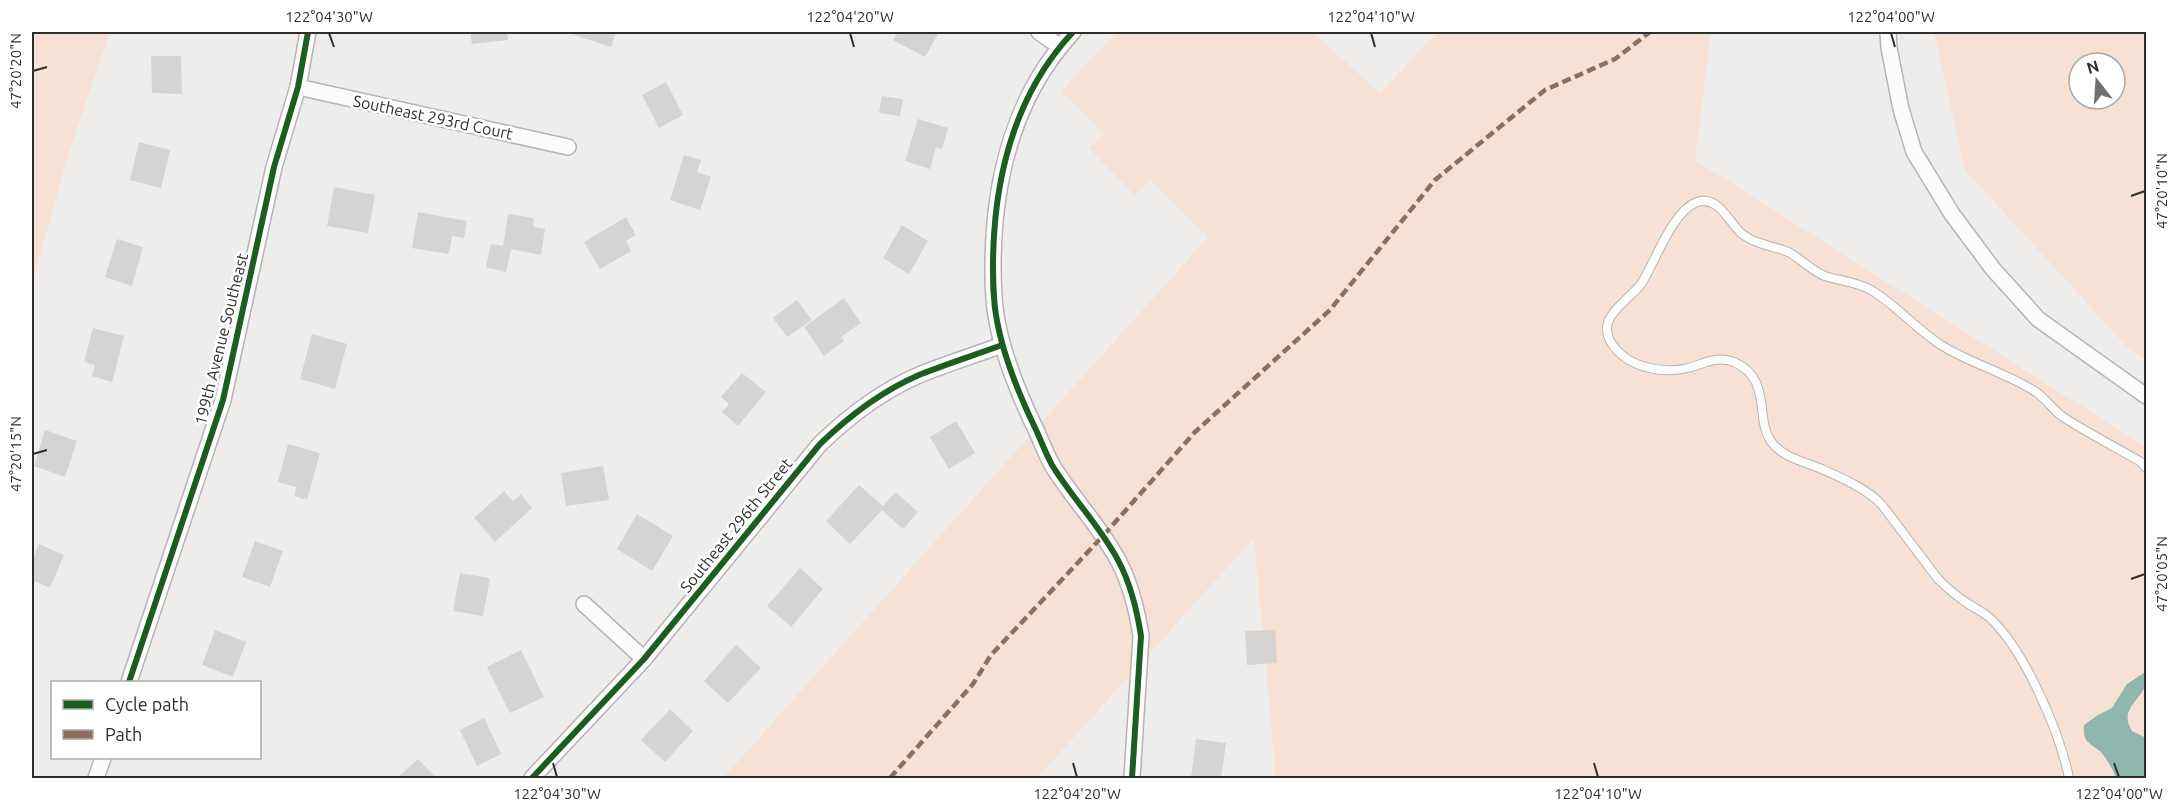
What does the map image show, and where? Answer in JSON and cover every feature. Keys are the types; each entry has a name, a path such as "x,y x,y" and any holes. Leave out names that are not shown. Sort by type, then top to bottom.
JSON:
{"street":[{"name":"199th Avenue Southeast","path":"129,681 223,400 274,167 298,87 309,32"},
{"path":"1039,32 1059,46"},
{"path":"1073,32 1059,46 1034,83 1019,117 1001,178 993,242 993,294 1002,345 1025,408 1051,464 1118,561 1130,586 1138,613 1141,636 1132,778"},
{"path":"1888,32 1901,109 1914,152 1952,214 1993,269 2037,319 2146,396"},
{"name":"Southeast 293rd Court","path":"298,87 568,147"},
{"name":"Southeast 296th Street","path":"532,778 644,659 820,444 842,423 890,390 918,375 1002,345"},
{"path":"584,604 644,659"},
{"path":"96,778 103,759"}],"lane":[{"path":"2069,778 2054,728 2031,677 2003,633 1991,619 1956,595 1938,579 1873,495 1824,470 1784,454 1775,446 1768,437 1759,387 1752,375 1738,364 1729,360 1714,359 1685,368 1669,370 1635,363 1624,357 1609,340 1608,319 1640,285 1668,232 1686,209 1695,203 1704,201 1721,209 1740,233 1749,239 1792,254 1822,275 1869,289 1941,345 2036,393 2061,416 2141,462 2146,468"}],"shaded area":[{"path":"32,32 110,32 68,155 32,284"},
{"path":"1117,32 1312,32 1380,93 1438,32 1711,32 1695,160 2146,447 2146,778 1276,778 1254,538 1037,778 723,778 1208,237 1150,179 1134,195 1089,148 1104,134 1061,91"},
{"path":"1934,32 2146,32 2146,360 2128,348 1965,170"},
{"path":"2146,673 2146,681 2144,689 2129,710 2128,723 2132,731 2146,738 2146,778 2116,778 2100,751 2086,740 2084,725 2112,708 2127,684"}],"building":[{"path":"470,32 507,32 508,40 472,44"},
{"path":"573,32 616,32 611,47 572,34"},
{"path":"898,32 939,32 925,57 893,40"},
{"path":"151,56 181,56 182,94 152,93"},
{"path":"666,82 683,115 659,128 642,95"},
{"path":"882,96 903,99 900,116 879,113"},
{"path":"918,119 948,128 942,149 936,147 930,169 905,161"},
{"path":"139,142 170,150 161,188 130,180"},
{"path":"684,155 701,160 697,172 711,177 700,210 670,200"},
{"path":"334,187 375,195 368,233 327,226"},
{"path":"418,212 467,221 464,238 452,236 449,254 412,248"},
{"path":"508,214 534,218 533,227 545,229 541,255 511,249 506,272 486,267 491,244 503,246"},
{"path":"626,217 636,235 626,241 631,251 600,269 584,242"},
{"path":"902,225 928,241 909,274 883,258"},
{"path":"117,239 143,247 132,286 105,277"},
{"path":"844,298 861,323 841,337 844,341 824,356 804,327"},
{"path":"797,300 812,320 787,337 773,318"},
{"path":"93,328 124,336 112,382 92,376 95,365 84,362"},
{"path":"312,334 347,344 335,389 300,379"},
{"path":"742,373 766,392 738,426 722,412 729,404 721,397"},
{"path":"956,421 975,453 949,469 930,437"},
{"path":"45,430 77,441 65,477 34,466"},
{"path":"288,444 320,453 307,500 294,496 296,487 278,482"},
{"path":"603,466 609,500 566,506 561,473"},
{"path":"859,485 883,506 896,492 918,512 903,529 882,510 850,544 826,521"},
{"path":"504,491 513,501 521,494 532,508 495,542 474,518"},
{"path":"637,514 673,536 652,571 617,549"},
{"path":"255,541 283,551 270,587 242,577"},
{"path":"39,544 64,555 50,588 32,580 32,561"},
{"path":"800,568 823,589 791,627 767,606"},
{"path":"460,573 490,578 483,616 453,611"},
{"path":"215,630 246,642 233,677 202,665"},
{"path":"1275,630 1277,663 1247,665 1245,631"},
{"path":"736,645 761,668 728,703 704,681"},
{"path":"521,650 544,697 510,713 487,667"},
{"path":"670,709 693,731 665,762 641,740"},
{"path":"484,718 501,754 477,766 460,730"},
{"path":"1196,739 1226,743 1221,778 1191,778"},
{"path":"418,759 436,778 397,778"}],"marked path":[{"path":"890,778 973,684 991,655 1102,537 1195,432 1330,310 1435,180 1545,90 1615,59 1650,32"}],"cycle path":[{"path":"129,681 223,400 274,167 298,87 308,32"},
{"path":"1073,32 1053,56 1036,82 1022,110 1003,169 994,231 994,299 1008,364 1048,457 1112,549 1133,598 1141,636 1132,778"},
{"path":"532,778 644,659 820,444 866,405 905,381 1002,345"}]}
